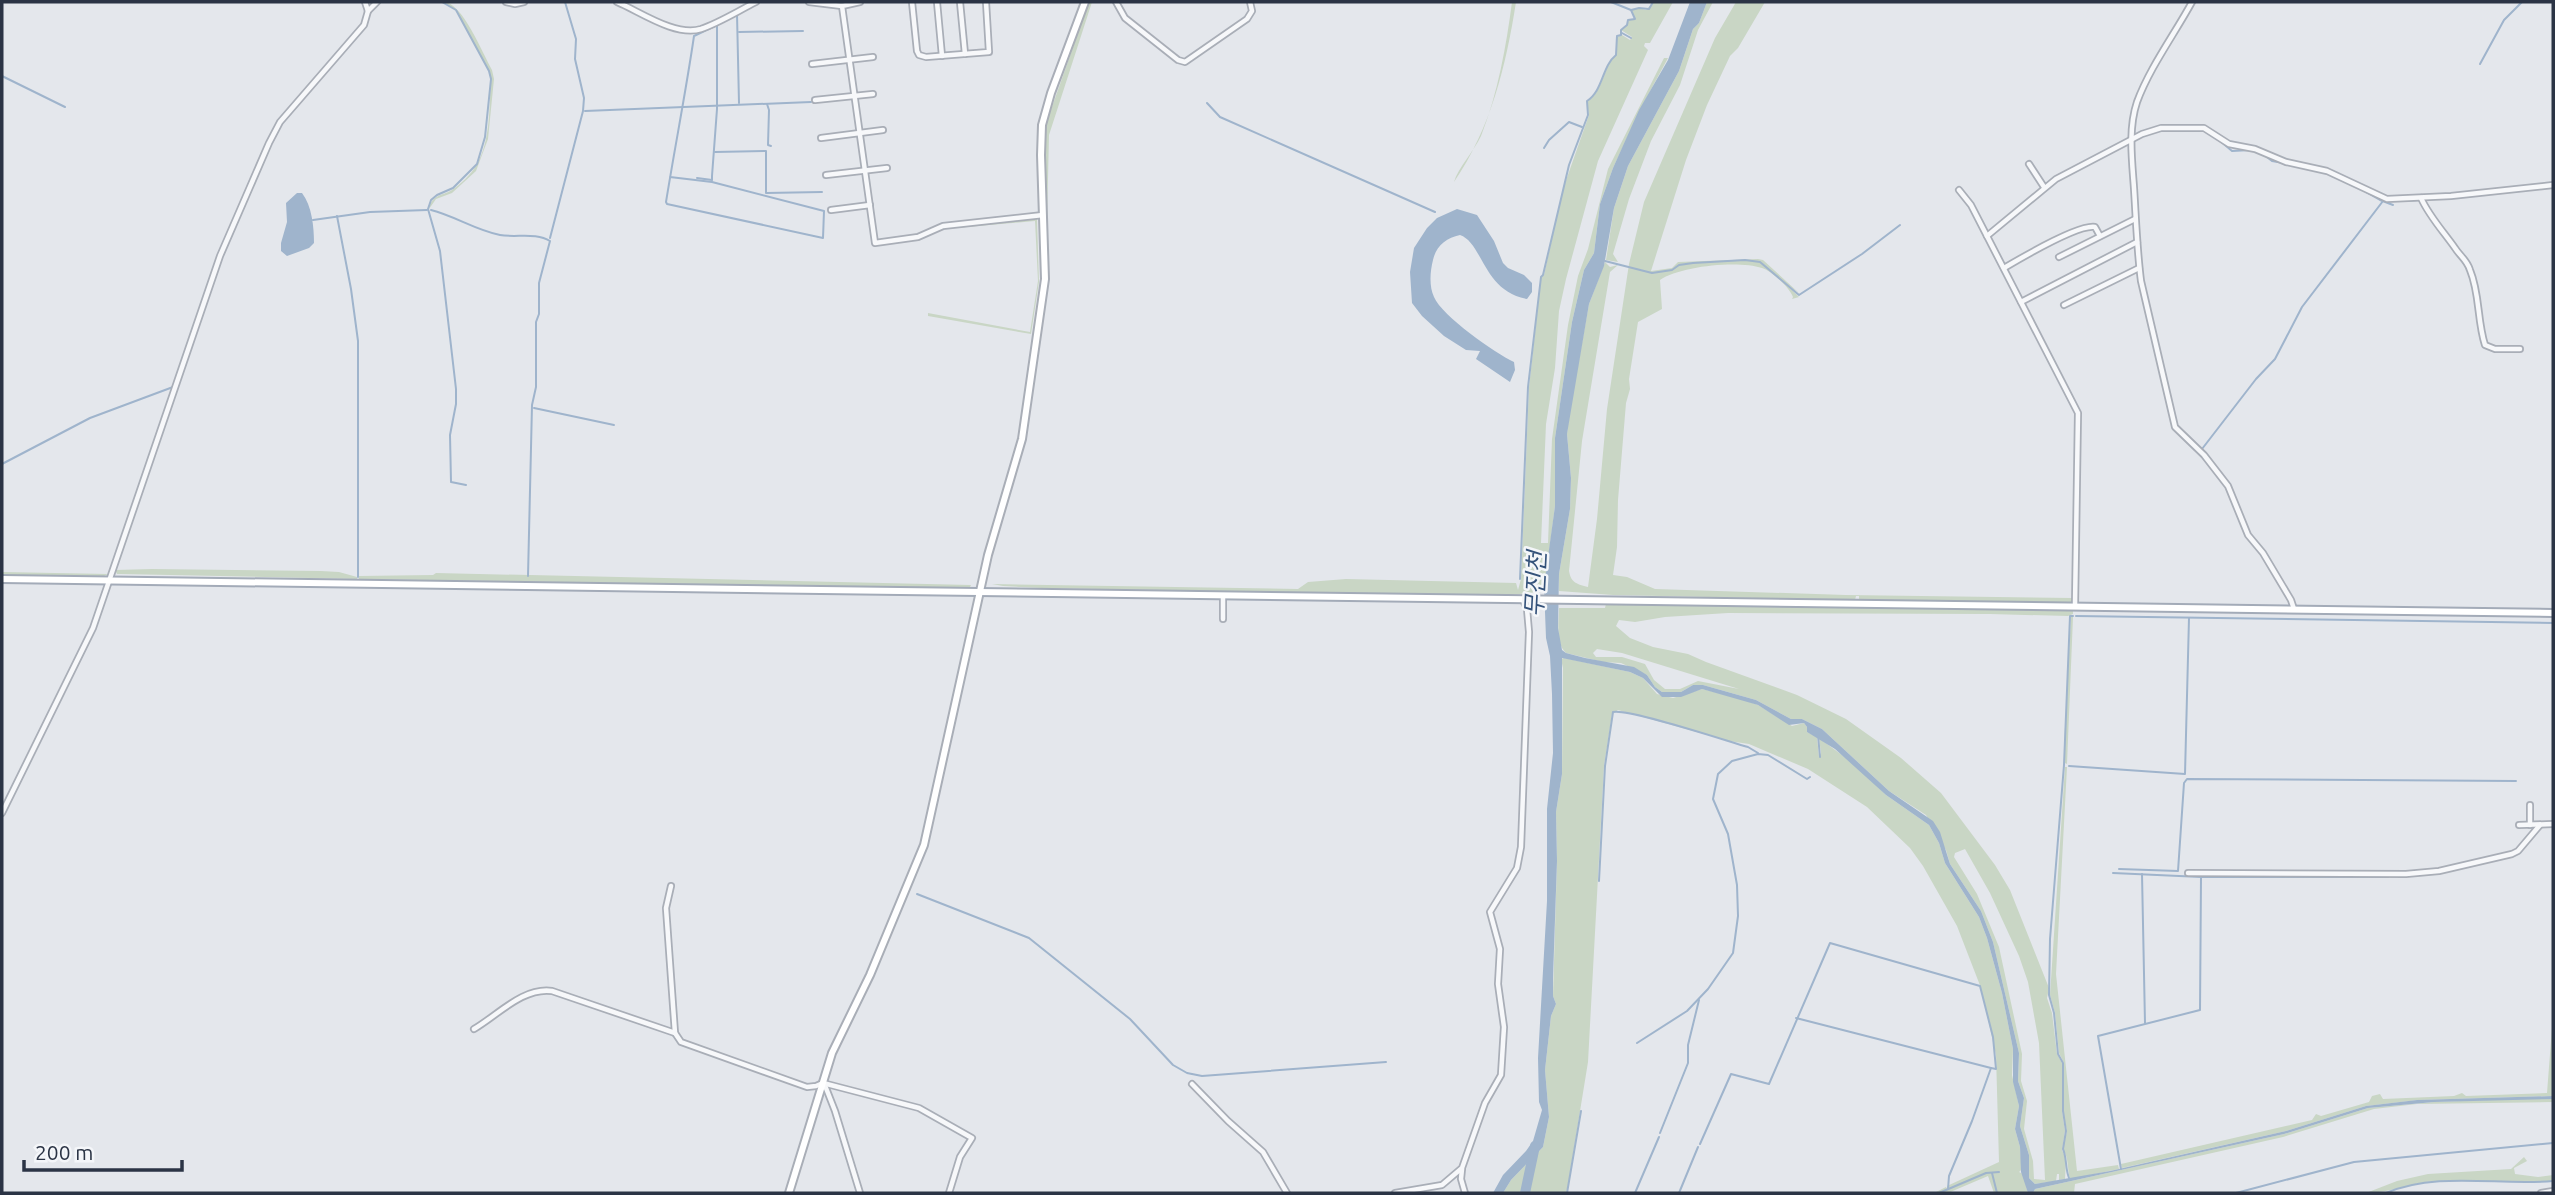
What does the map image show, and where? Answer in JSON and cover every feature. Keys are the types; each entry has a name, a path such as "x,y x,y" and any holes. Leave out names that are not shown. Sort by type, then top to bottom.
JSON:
{"main road":[{"path":"789,1193 832,1053 870,975 924,845 988,555 1022,439 1045,279 1042,125 1085,2"},
{"path":"2,579 2553,613"}],"street":[{"path":"365,2 368,11"},
{"path":"2,813 74,670 111,580 220,256 243,201 280,122 353,40 364,25 368,11 377,2"},
{"path":"506,2 524,2"},
{"path":"617,2 659,22 692,30 702,29 755,2"},
{"path":"809,2 842,6 860,2"},
{"path":"912,2 917,51 922,57 988,52 991,49 986,2"},
{"path":"937,2 942,56"},
{"path":"960,2 965,54"},
{"path":"1116,2 1125,18 1178,60 1185,62 1247,19 1252,11 1250,2"},
{"path":"2192,2 2137,103 2132,140 2139,268 2175,427 2204,455 2228,486 2248,535 2270,564 2294,610"},
{"path":"842,6 875,243 918,237 951,225 1044,215"},
{"path":"812,64 873,57"},
{"path":"816,100 873,94"},
{"path":"1987,236 2044,187 2151,130 2197,127 2211,131 2229,144 2255,149 2286,162 2327,171 2387,199 2553,185"},
{"path":"821,138 883,130"},
{"path":"2029,164 2044,187"},
{"path":"825,175 887,168"},
{"path":"1959,190 1971,205 2078,413 2075,607"},
{"path":"2421,198 2470,270 2477,290 2485,345 2495,349 2521,349"},
{"path":"831,210 870,205"},
{"path":"2059,257 2136,219"},
{"path":"2004,268 2064,236 2089,226 2095,226 2100,236"},
{"path":"2021,302 2137,242"},
{"path":"2064,305 2139,268"},
{"path":"1223,596 1223,619"},
{"path":"1465,1193 1461,1179 1462,1168 1485,1103 1501,1075 1504,1027 1498,984 1500,949 1490,912 1517,868 1521,847 1529,632 1523,600"},
{"path":"2530,805 2530,825"},
{"path":"2188,873 2406,874 2439,871 2518,851 2540,824"},
{"path":"2519,825 2553,824"},
{"path":"671,886 666,908 675,1033 681,1042 807,1087 823,1083 919,1108 972,1138 961,1157 949,1193"},
{"path":"474,1029 527,993 539,989 675,1033"},
{"path":"823,1083 835,1111 860,1193"},
{"path":"1192,1084 1263,1152 1287,1193"},
{"path":"1395,1193 1443,1185 1462,1168"},
{"path":"2541,1193 2553,1191"}],"green space":[{"path":"444,2 451,4 465,19 478,41 494,79 488,139 476,171 452,193 436,199 429,209 435,198 455,188 476,166 487,135 489,112 489,71 456,10"},
{"path":"1089,2 1092,2 1049,135 1047,223 1044,147 1047,121"},
{"path":"1512,2 1516,2 1502,73 1489,112 1501,70"},
{"path":"1654,2 1673,2 1650,43 1645,43 1644,46 1648,50 1598,161 1559,311 1555,368 1546,424 1541,543 1548,543 1552,439 1568,325 1578,276 1588,249 1608,169 1664,58 1668,58 1613,168 1600,204 1594,253 1584,270 1572,322 1555,438 1555,506 1544,591 1503,596 1041,588 992,584 1298,589 1308,582 1346,579 1516,583 1518,590 1521,579 1529,387 1541,278 1544,275 1563,189 1589,115 1587,102 1596,92 1616,55 1617,37 1622,35 1630,40 1632,37 1621,30 1629,20 1635,20 1632,10 1646,10"},
{"path":"1707,2 1713,2 1698,30 1680,85 1651,141 1629,199 1613,254 1618,262 1606,260 1614,208 1628,166 1679,71 1693,29 1699,23"},
{"path":"1736,2 1765,2 1738,48 1730,56 1707,105 1686,160 1651,271 1672,268 1678,262 1758,259 1763,260 1799,293 1784,282 1799,297 1792,299 1788,289 1775,276 1762,268 1752,266 1695,268 1660,280 1662,309 1638,322 1626,403 1613,575 1627,577 1655,589 2072,598 2072,603 1859,600 1859,596 1856,596 1855,600 1613,595 1559,591 1559,574 1570,509 1571,478 1567,434 1589,304 1605,262 1610,267 1618,265 1610,272 1582,441 1569,571 1575,582 1588,587 1607,409 1629,264 1644,202 1715,38"},
{"path":"1473,150 1467,161 1454,182 1459,171"},
{"path":"1037,219 1039,282 1031,334 928,316 928,313 1030,332 1038,281 1035,221 944,229"},
{"path":"115,570 321,571 339,572 357,579 117,574"},
{"path":"2,572 108,574 2,575"},
{"path":"436,573 971,585 965,588 359,579 359,576"},
{"path":"1606,604 2073,610 2073,614 2068,616 1728,613 1635,622 1619,620 1616,626 1630,638 1653,647 1688,654 1797,695 1846,719 1901,758 1941,793 1995,865 2010,890 2049,988 2047,998 2052,1013 2057,1054 2062,1063 2062,1111 2065,1131 2062,1150 2066,1159 2065,1179 2059,1180 2057,1174 2056,1181 2035,1184 2029,1178 2029,1155 2020,1126 2024,1098 2018,1081 2019,1053 1993,942 1981,911 1950,864 1946,850 1926,815 1889,791 1822,729 1802,719 1791,719 1756,700 1703,685 1693,685 1681,692 1662,692 1647,675 1621,663 1603,662 1566,653 1559,638 1559,608 1605,608","holes":["1597,649 1622,653 1739,689 1698,681 1680,689 1665,689 1654,680 1645,664 1622,657 1596,657 1593,653","1965,849 1990,893 2028,982 2039,1043 2045,1180 2034,1179 2033,1161 2024,1129 2027,1101 2021,1081 2022,1054 1999,947 1977,894 1954,857 1955,853"]},
{"path":"2073,617 2067,764 2064,746"},
{"path":"1561,659 1630,672 1643,678 1657,694 1673,698 1702,689 1758,705 1792,726 1804,723 1807,732 1817,737 1819,757 1819,738 1854,764 1886,795 1929,825 1939,843 1945,863 1979,917 2002,993 2013,1049 2012,1075 2019,1106 2015,1129 2020,1147 2022,1169 2019,1172 2023,1174 2028,1193 1994,1193 1988,1176 1948,1193 1934,1193 1946,1187 1948,1190 1947,1186 1999,1162 1996,1055 1981,988 1957,926 1910,848 1867,807 1808,769 1749,744 1729,741 1618,710 1612,714 1604,766 1588,1062 1568,1185 1566,1193 1503,1193 1511,1180 1543,1147 1549,1117 1545,1070 1551,1016 1556,1004 1553,996 1556,812 1562,774"},
{"path":"2065,767 2056,974 2077,1171 2118,1165 2119,1169 2070,1179 2063,1149 2067,1131 2063,1111 2064,1063 2059,1053 2055,1013 2050,995"},
{"path":"2553,1015 2553,1096 2418,1100 2366,1106 2286,1131 2122,1168 2121,1164 2312,1120 2316,1114 2321,1116 2369,1102 2372,1096 2380,1094 2383,1099 2454,1096 2462,1093 2466,1096 2547,1093"},
{"path":"2553,1099 2553,1102 2417,1104 2374,1109 2283,1137 2075,1184 2074,1193 2033,1193 2035,1189 2284,1134 2368,1108 2434,1102"},
{"path":"2524,1157 2527,1161 2514,1168 2515,1174 2538,1177 2553,1175 2553,1181 2437,1181 2366,1193 2397,1181 2428,1174 2511,1169"}],"water":[{"path":"1690,2 1707,2 1699,23 1693,29 1679,71 1628,166 1614,208 1604,266 1589,304 1567,434 1571,478 1570,509 1559,574 1558,628 1562,650 1585,658 1634,667 1647,675 1662,692 1681,692 1693,685 1703,685 1756,700 1791,719 1802,719 1822,729 1889,791 1933,821 1940,832 1950,864 1981,911 1993,942 2019,1053 2018,1081 2024,1098 2020,1126 2029,1155 2029,1178 2035,1184 2110,1171 2286,1131 2366,1106 2417,1100 2553,1096 2553,1099 2434,1102 2368,1108 2284,1134 2035,1189 2033,1193 2028,1193 2021,1172 2020,1147 2015,1129 2019,1106 2013,1082 2013,1049 2002,993 1979,917 1945,863 1939,843 1929,825 1886,795 1835,749 1807,732 1804,723 1789,725 1758,705 1702,689 1681,697 1662,697 1643,678 1630,672 1562,658 1562,774 1556,812 1553,978 1556,1004 1551,1016 1545,1070 1549,1117 1543,1147 1511,1180 1503,1193 1493,1193 1503,1175 1533,1141 1542,1110 1539,1102 1538,1058 1547,901 1547,809 1553,753 1550,656 1546,638 1544,586 1555,506 1555,438 1572,322 1584,270 1594,253 1600,204 1613,168 1639,110 1668,60"},
{"path":"297,193 302,193 308,204 314,243 309,248 287,256 281,251 287,222 286,203"},
{"path":"1457,209 1477,215 1494,241 1503,263 1532,283 1532,292 1527,299 1501,287 1474,247 1460,235 1442,243 1433,260 1432,293 1439,305 1470,333 1514,362 1515,370 1510,382 1476,359 1480,351 1466,350 1444,336 1412,303 1410,272 1414,248 1437,218"}],"waterway":[{"path":"442,2 456,10 491,79 485,137 477,164 453,188 431,200 428,209 440,251 456,389 450,435 451,482 466,485"},
{"path":"550,238 584,98 575,59 576,39 565,2"},
{"path":"1520,579 1528,387 1541,277 1569,165 1588,115 1587,101 1596,91 1608,65 1616,55 1617,36 1621,35 1621,30 1628,20 1635,19 1631,10 1611,2"},
{"path":"1631,10 1649,9 1653,2"},
{"path":"2480,64 2504,20 2522,2"},
{"path":"737,14 739,103"},
{"path":"670,177 712,182 824,211 823,238 666,202 669,181 688,77 694,36 717,25"},
{"path":"697,178 712,180 717,109 717,26"},
{"path":"739,32 803,31"},
{"path":"1622,33 1631,38"},
{"path":"2,76 65,107"},
{"path":"585,111 811,102"},
{"path":"1207,103 1220,117 1435,212"},
{"path":"767,104 768,145 771,146"},
{"path":"1544,148 1569,122 1582,127"},
{"path":"2219,140 2232,151 2251,150"},
{"path":"715,152 766,151 766,193 822,192"},
{"path":"2263,154 2272,161 2289,164"},
{"path":"2467,196 2553,187"},
{"path":"2366,192 2393,205"},
{"path":"2400,201 2420,200"},
{"path":"2202,449 2256,379 2275,359 2302,307 2383,201"},
{"path":"313,220 370,212 427,210"},
{"path":"431,210 491,233 532,236 550,241 539,283 539,314 536,322 528,576"},
{"path":"337,216 358,341 358,577"},
{"path":"1605,261 1652,273 1693,263 1745,260 1760,262 1799,295 1862,254 1900,225"},
{"path":"2,464 90,418 173,387"},
{"path":"534,408 614,425"},
{"path":"2069,1178 2063,1149 2066,1131 2063,1111 2063,1063 2058,1054 2054,1013 2049,995 2050,939 2064,765 2070,616 2073,616"},
{"path":"2076,616 2553,623"},
{"path":"2069,766 2185,774 2189,618"},
{"path":"1599,881 1605,766 1613,712 1637,715 1678,726 1748,747 1758,753"},
{"path":"1818,735 1820,757"},
{"path":"1637,1043 1687,1011 1708,989 1733,953 1738,916 1737,885 1728,834 1713,799 1718,774 1732,761 1758,754 1768,755 1807,779 1810,777"},
{"path":"2119,869 2178,871 2184,783 2187,779 2516,781"},
{"path":"2113,873 2201,877 2388,877"},
{"path":"2142,874 2145,1023"},
{"path":"2121,1169 2098,1036 2200,1010 2201,877"},
{"path":"917,894 1029,938 1130,1019 1173,1065 1187,1073 1202,1076 1386,1062"},
{"path":"1700,1144 1731,1074 1769,1084 1830,943 1980,986 1993,1037 1996,1069 1991,1068"},
{"path":"1660,1133 1688,1063 1688,1045 1699,1000"},
{"path":"1796,1018 1991,1068 1949,1176 1948,1189"},
{"path":"1567,1193 1581,1111"},
{"path":"1635,1193 1659,1137"},
{"path":"2236,1193 2354,1162 2553,1143"},
{"name":"무진천","path":"1525,1193 1535,1146"},
{"path":"1679,1193 1698,1147"},
{"path":"1939,1193 1986,1173 1999,1172"},
{"path":"1992,1173 1997,1193"},
{"path":"2386,1193 2406,1186 2448,1181 2553,1181"}]}
